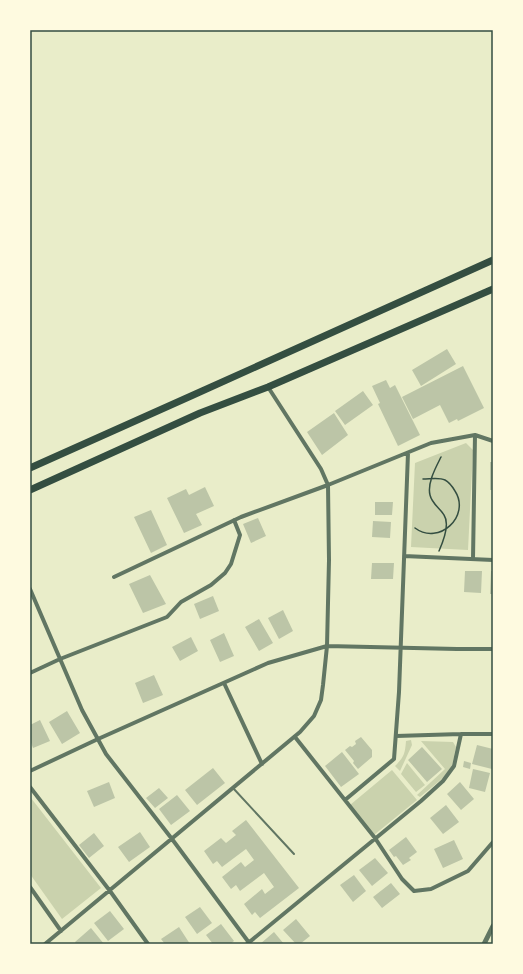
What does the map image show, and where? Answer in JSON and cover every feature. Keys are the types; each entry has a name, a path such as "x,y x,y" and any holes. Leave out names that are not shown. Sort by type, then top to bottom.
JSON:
{"highway":[{"path":"30,468 493,260"},
{"path":"30,490 200,413 268,387 493,289"}],"street":[{"path":"45,944 295,737 314,716 321,700 327,646 328,485 321,469 268,387"},
{"path":"473,559 475,435"},
{"path":"114,576 234,520 328,485 431,443 475,435 493,441"},
{"path":"345,800 394,759 399,692 408,453"},
{"path":"30,673 60,659 167,617 181,602 211,585 226,573 231,564 240,535 234,520"},
{"path":"404,556 493,560"},
{"path":"30,588 82,710 106,754 172,839 249,943 421,801 443,781 454,766 461,734"},
{"path":"30,772 98,739 268,662 327,646 493,649"},
{"path":"224,683 262,764"},
{"path":"396,736 493,734"},
{"path":"295,737 375,838 402,879 414,891 431,889 468,871 493,842"},
{"path":"30,787 110,891 148,944"},
{"path":"30,887 61,931"},
{"path":"484,944 493,926"}],"lane":[{"path":"233,788 294,854"}],"path":[{"path":"435,558 444,540 446,519 444,514 435,505 430,496 429,490 441,457"},
{"path":"415,528 418,531 430,534 439,532 446,529 453,523 459,513 458,495 450,484 444,479 423,480"}],"green space":[{"path":"466,443 473,450 468,550 411,547 415,463"},
{"path":"411,740 412,745 400,771 395,766 404,755 406,741"},
{"path":"421,741 453,742 456,747 450,769 440,780 420,797 417,795 445,769"},
{"path":"407,763 425,785 416,792 401,774"},
{"path":"392,770 417,800 374,835 350,805"},
{"path":"31,798 101,888 62,919 30,874"}],"building":[{"path":"447,349 456,364 421,386 412,370"},
{"path":"463,366 484,408 458,421 457,419 449,423 440,405 413,419 402,397"},
{"path":"386,380 390,388 395,385 420,435 398,446 378,404 380,403 372,386"},
{"path":"363,391 373,405 345,425 335,411"},
{"path":"334,413 348,435 322,455 307,432"},
{"path":"490,462 493,462 493,490 490,490"},
{"path":"205,487 214,506 196,514 202,525 184,533 167,498 186,489 189,495"},
{"path":"375,502 393,502 392,515 375,515"},
{"path":"151,510 167,545 151,553 134,517"},
{"path":"258,518 266,536 251,543 243,524"},
{"path":"373,521 391,522 390,538 372,537"},
{"path":"372,563 394,563 393,579 371,579"},
{"path":"465,571 482,571 481,593 464,592"},
{"path":"491,571 493,571 493,594 490,594"},
{"path":"150,575 166,604 143,613 129,584"},
{"path":"213,596 219,611 200,619 194,604"},
{"path":"283,610 293,631 279,639 268,618"},
{"path":"259,619 273,643 259,651 245,627"},
{"path":"224,633 234,656 220,662 210,640"},
{"path":"191,637 198,651 180,661 172,647"},
{"path":"154,675 163,695 143,703 135,683"},
{"path":"67,711 80,733 62,744 49,722"},
{"path":"40,720 50,741 33,748 30,740 30,725"},
{"path":"361,737 372,750 372,757 358,769 353,763 354,761 345,750 356,744 355,741"},
{"path":"477,745 493,749 492,769 472,764"},
{"path":"422,747 442,769 427,782 408,760"},
{"path":"342,752 359,774 341,787 325,766"},
{"path":"464,761 471,763 470,769 463,767"},
{"path":"213,768 225,783 197,805 185,790"},
{"path":"473,769 490,773 485,792 469,788"},
{"path":"109,782 115,798 94,807 87,791"},
{"path":"460,782 474,799 461,810 447,794"},
{"path":"159,788 168,798 155,808 146,798"},
{"path":"177,795 190,811 171,825 159,809"},
{"path":"446,805 459,822 443,834 430,818"},
{"path":"246,820 299,888 260,918 255,912 252,915 244,904 262,889 265,894 274,887 264,873 240,891 236,885 231,889 222,877 241,862 245,867 254,860 246,849 222,867 217,861 213,864 204,851 221,838 226,843 236,835 232,831"},
{"path":"140,832 150,847 129,862 118,847"},
{"path":"94,833 104,846 89,858 79,845"},
{"path":"406,837 417,852 409,858 411,860 403,865 389,850"},
{"path":"454,840 463,859 443,868 434,849"},
{"path":"375,858 388,873 372,886 359,870"},
{"path":"354,875 366,891 353,902 340,885"},
{"path":"391,883 400,894 382,908 373,897"},
{"path":"200,907 212,923 197,934 185,917"},
{"path":"110,911 124,929 108,941 94,923"},
{"path":"296,919 310,936 300,944 296,944 283,930"},
{"path":"221,924 234,941 230,944 213,944 206,935"},
{"path":"179,927 190,944 165,944 161,939"},
{"path":"91,928 104,944 76,944 75,942"},
{"path":"274,932 284,944 260,944"}]}
